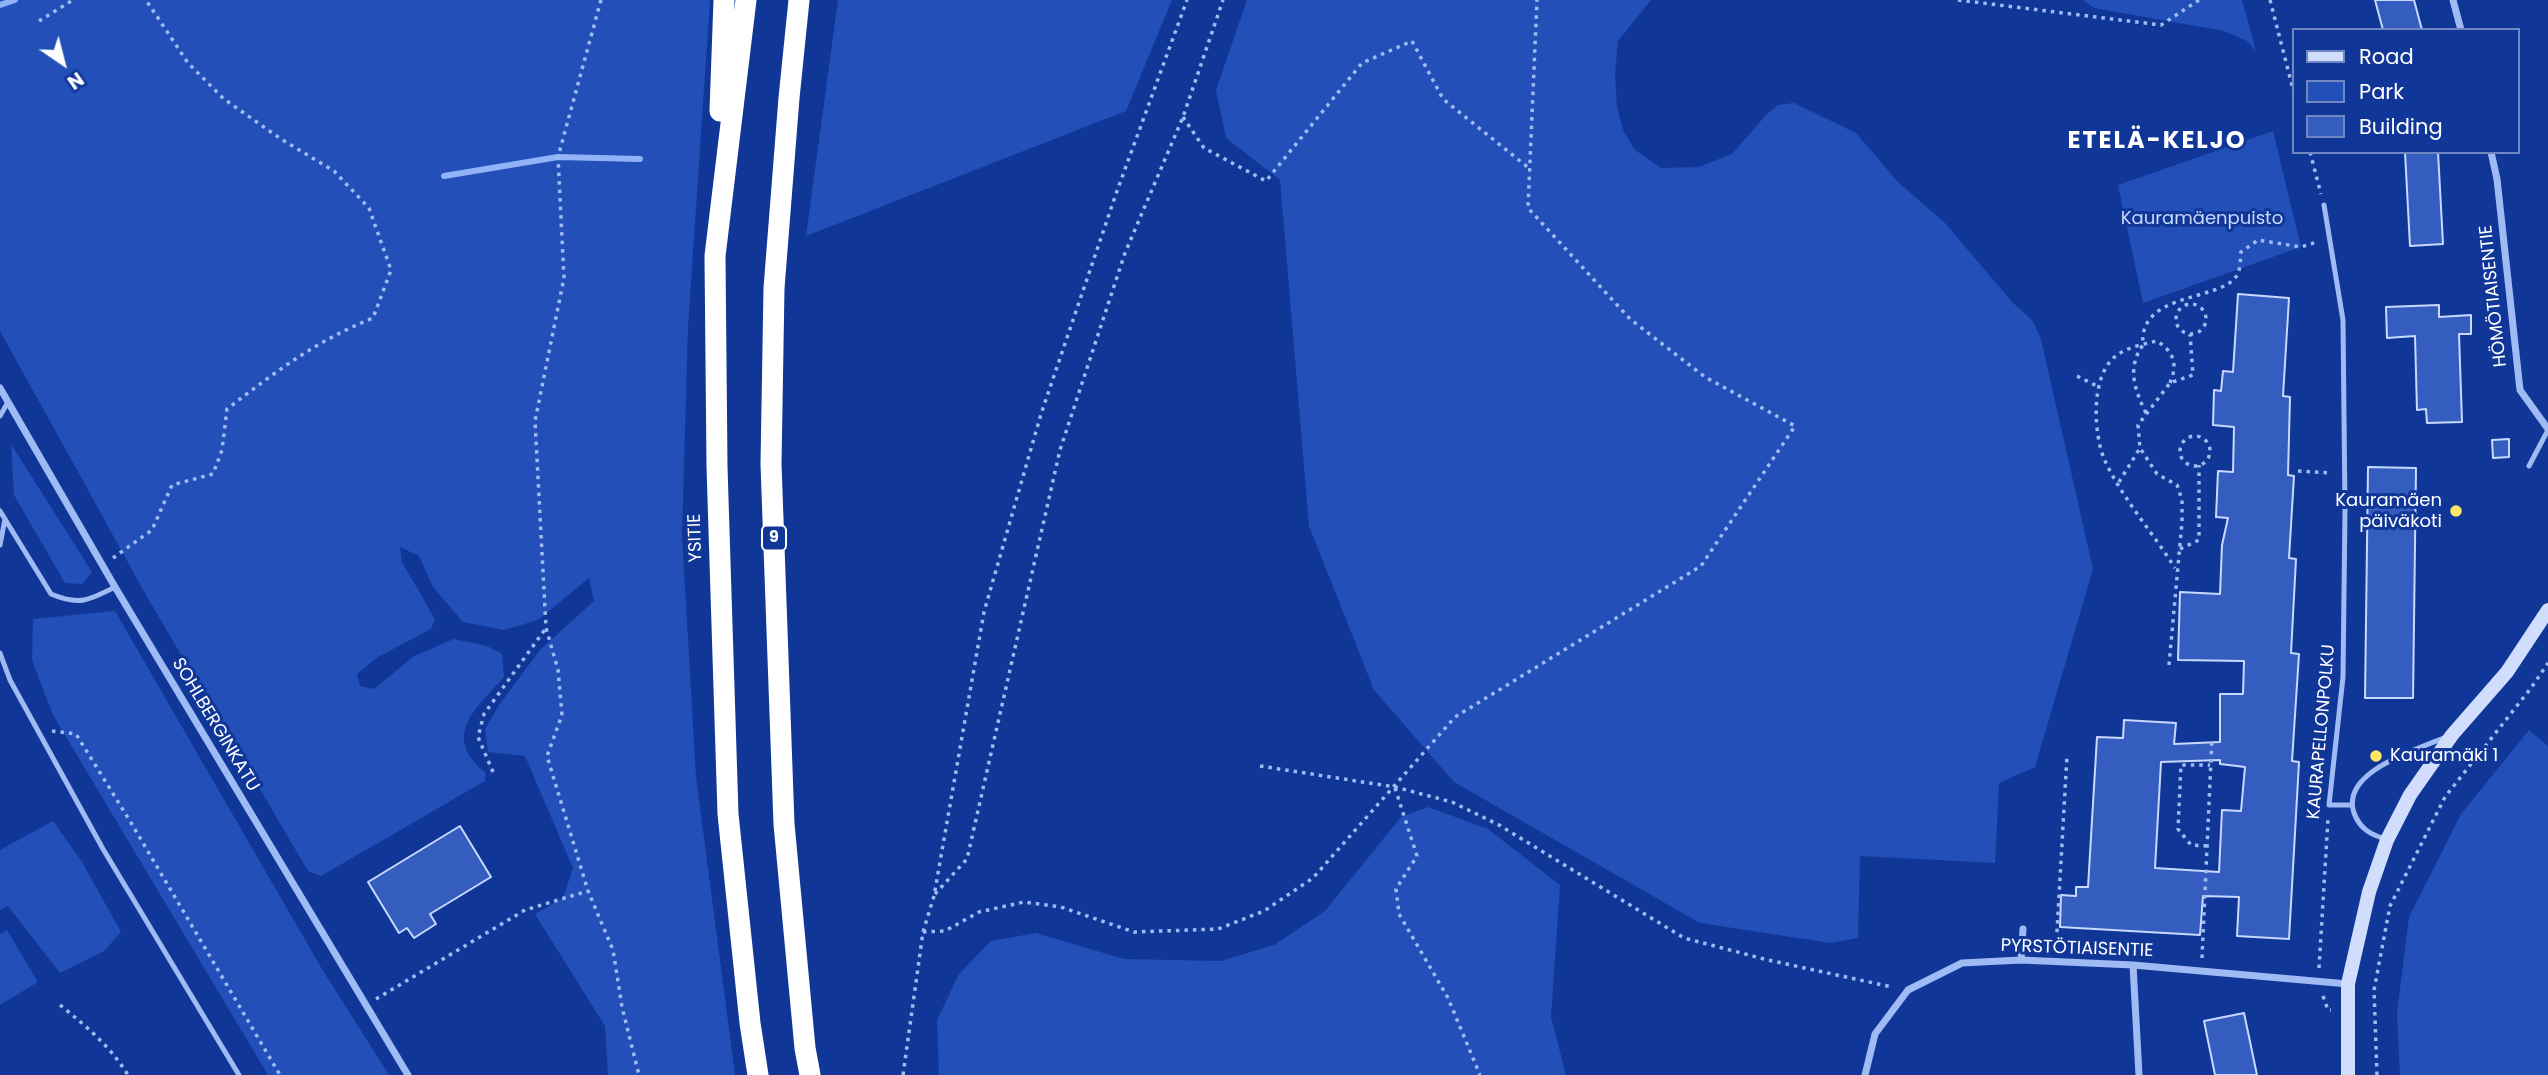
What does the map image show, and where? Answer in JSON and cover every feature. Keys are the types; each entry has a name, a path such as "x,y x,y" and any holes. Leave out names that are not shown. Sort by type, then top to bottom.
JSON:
{"highway":[{"path":"715,256 724,0"},
{"name":"YSITIE","path":"746,0 715,256 717,467 728,814 758,1075"},
{"name":"9","path":"800,0 789,98 774,288 771,464 784,824 805,1048 810,1075"}],"street":[{"path":"2454,0 2461,28"},
{"name":"HÖMÖTIAISENTIE","path":"2491,154 2497,179 2520,390 2548,429"},
{"name":"SOHLBERGINKATU","path":"0,388 115,587 408,1075"},
{"path":"2348,1075 2347,984 2369,892 2387,840 2410,796 2452,734 2508,673 2548,610"},
{"path":"2021,960 2023,929"},
{"name":"PYRSTÖTIAISENTIE","path":"1865,1075 1875,1034 1908,990 1962,963 2021,960 2133,965 2347,984"},
{"path":"2133,965 2139,1075"}],"lane":[{"name":"KAURAPELLONPOLKU","path":"2324,205 2343,320 2345,474 2343,677 2329,805"},
{"path":"0,416 8,402"},
{"path":"2529,466 2548,429"},
{"path":"0,511 51,594 62,599 89,601 115,587"},
{"path":"0,545 5,519"},
{"path":"0,653 10,680 103,849 239,1075"},
{"path":"2387,840 2371,835 2358,823 2352,805 2356,787 2374,768 2452,734"},
{"path":"2329,805 2352,805"}],"path":[{"path":"39,21 73,0"},
{"path":"102,565 152,530 172,485 213,474 222,450 227,409 292,359 335,333 373,318 391,270 369,208 334,171 281,139 224,99 188,63 146,0"},
{"path":"601,0 558,157 564,278 535,421 546,628 558,670 562,715 547,756 588,891 613,950 622,1007 639,1075"},
{"path":"903,1075 923,932 934,896 984,612 1041,414 1117,191 1187,0"},
{"path":"934,896 967,859 1059,450 1125,253 1183,117 1223,0"},
{"path":"923,932 945,931 979,912 1024,902 1060,908 1134,932 1218,929 1264,911 1314,878 1455,717 1701,566 1795,426 1705,377 1630,319 1528,208 1537,0"},
{"path":"1958,0 2161,25 2199,0"},
{"path":"2270,0 2292,85"},
{"path":"1183,117 1204,148 1266,181 1362,63 1412,41 1443,99 1530,169"},
{"path":"2311,154 2324,205"},
{"path":"2146,412 2132,374 2135,356 2143,345 2142,333 2153,315 2176,301 2230,283 2238,276 2241,252 2258,240 2301,247 2330,239"},
{"path":"2193,305 2204,313 2205,323 2199,331 2190,334 2178,327 2176,318 2183,307 2193,305"},
{"path":"2170,383 2193,375 2190,334"},
{"path":"2169,665 2182,500 2177,485 2157,474 2140,448 2138,425 2170,383 2175,362 2170,349 2157,341 2116,355 2105,371 2096,396 2098,434 2105,460 2118,483 2176,570"},
{"path":"2077,376 2099,387"},
{"path":"2192,437 2202,438 2210,450 2207,460 2199,465 2190,465 2181,455 2181,445 2192,437"},
{"path":"2118,483 2140,448"},
{"path":"2179,550 2199,540 2199,465"},
{"path":"2298,471 2345,474"},
{"path":"493,772 478,737 484,714 546,628"},
{"path":"2377,1075 2374,990 2390,906 2445,797 2548,663"},
{"path":"37,728 76,734 280,1075"},
{"path":"2201,971 2212,738"},
{"path":"2056,961 2067,756"},
{"path":"2207,846 2191,845 2178,829 2181,765 2210,765"},
{"path":"1260,766 1395,788 1452,802 1499,825 1684,938 1768,960 1908,990"},
{"path":"1395,788 1417,856 1396,888 1399,914 1448,998 1480,1075"},
{"name":"KAURAPELLONPOLKU","path":"2318,982 2329,805"},
{"path":"365,1006 525,910 588,891"},
{"path":"60,1005 115,1054 128,1075"}],"green space":[{"path":"0,0 710,0 688,327 682,535 696,777 735,1075 608,1075 605,1026 535,914 563,898 573,868 525,756 488,752 485,729 499,705 540,650 594,601 589,578 538,620 504,630 463,622 433,587 419,556 400,547 402,562 435,619 431,629 378,657 357,674 360,686 374,689 414,656 454,639 487,646 502,654 504,677 474,712 464,735 465,747 472,760 486,773 485,781 321,876 308,871 146,595 0,331"},
{"path":"838,0 1172,0 1126,111 806,236"},
{"path":"1247,0 1651,0 1618,41 1615,73 1617,107 1623,130 1635,150 1661,168 1699,167 1732,154 1778,105 1794,103 1856,133 1898,182 1945,223 2013,303 2033,321 2041,339 2093,569 2035,767 1999,783 1995,863 1860,856 1858,938 1830,943 1700,923 1454,782 1374,690 1309,526 1280,180 1226,138 1216,90"},
{"path":"2083,0 2242,0 2256,51 2247,41 2224,31 2094,8"},
{"name":"Kauramäenpuisto","path":"2273,131 2301,247 2143,303 2118,185"},
{"path":"11,444 92,572 82,584 65,583 14,495"},
{"path":"115,611 322,969 389,1075 268,1075 53,715 32,660 33,619"},
{"path":"2529,730 2548,746 2548,1075 2400,1075 2397,1013 2409,917 2461,814"},
{"path":"1428,807 1488,829 1560,885 1551,1017 1566,1075 939,1075 937,1020 959,974 991,941 1036,933 1124,959 1221,961 1274,945 1325,911 1401,817"},
{"path":"53,821 82,862 121,932 104,951 60,973 8,906 0,910 0,850"},
{"path":"7,930 38,982 0,1005 0,934"}],"building":[{"path":"2375,0 2414,0 2421,28 2382,28"},
{"path":"2405,154 2438,154 2443,244 2410,246"},
{"path":"2238,294 2289,298 2283,396 2290,397 2288,475 2294,476 2289,558 2296,559 2291,653 2299,654 2292,761 2299,762 2289,939 2237,936 2239,897 2203,896 2200,935 2060,927 2061,895 2076,896 2076,887 2088,887 2097,737 2123,738 2124,720 2176,723 2174,744 2220,742 2220,694 2243,694 2244,661 2178,660 2180,592 2220,594 2222,545 2228,518 2216,517 2218,471 2233,472 2234,427 2213,425 2214,390 2221,391 2223,371 2233,372","holes":["2220,760 2220,764 2245,767 2241,811 2222,810 2219,872 2155,868 2161,762"]},
{"path":"2439,305 2439,317 2471,315 2471,334 2459,334 2462,422 2427,423 2426,409 2417,410 2415,336 2387,338 2386,307"},
{"path":"2509,439 2509,457 2493,458 2492,440"},
{"path":"2368,467 2416,468 2413,698 2365,698"},
{"path":"460,826 491,877 430,914 436,924 414,938 407,928 399,933 368,882"},
{"path":"2244,1013 2257,1075 2215,1075 2204,1021"}],"waterway":[{"path":"0,5 15,0"},
{"path":"444,176 558,157 640,159"}],"place":[{"name":"Kauramäen päiväkoti","path":"2456,511"},
{"name":"Kauramäki 1","path":"2376,756"}],"district":[{"name":"ETELÄ-KELJO","path":"2157,142"}]}
